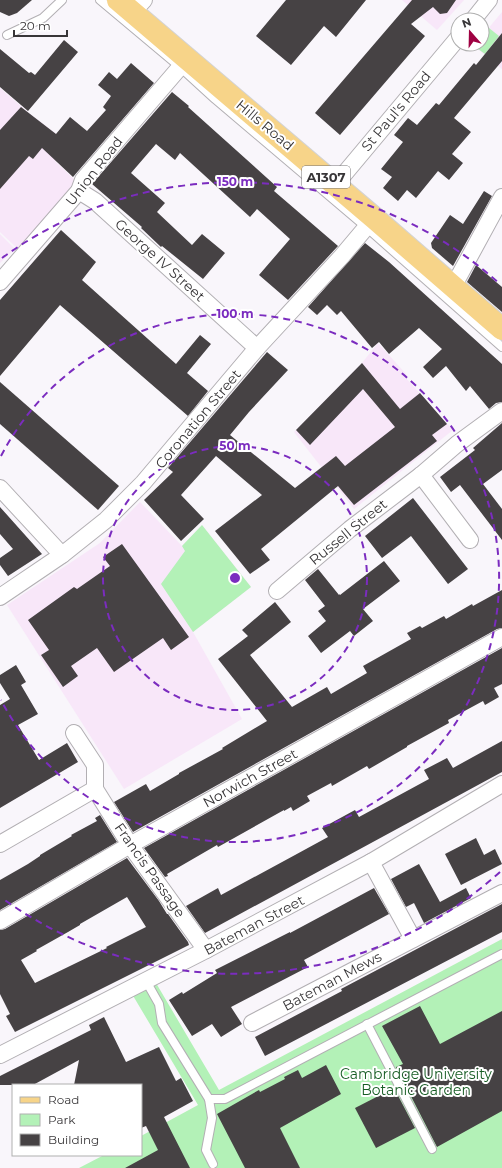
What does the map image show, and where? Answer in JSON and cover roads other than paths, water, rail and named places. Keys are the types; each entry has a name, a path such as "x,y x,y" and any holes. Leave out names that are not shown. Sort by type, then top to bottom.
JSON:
{"main road":[{"name":"Hills Road","path":"132,4 183,63 335,185 370,222 453,287 502,329"}],"street":[{"path":"480,12 490,0"},
{"name":"St Paul's Road","path":"335,185 450,48"},
{"name":"Union Road","path":"0,282 79,191 83,180 183,63"},
{"name":"George IV Street","path":"79,191 95,201 257,348"},
{"path":"453,287 502,197"},
{"name":"Coronation Street","path":"0,597 62,555 106,520 143,483 257,348 342,256 370,222"},
{"name":"Russell Street","path":"277,591 350,529 502,411"},
{"path":"421,475 470,540"},
{"path":"0,488 62,555"},
{"name":"Norwich Street","path":"0,921 130,845 502,637"},
{"path":"0,844 95,789 95,765 74,733"},
{"name":"Bateman Street","path":"0,1055 206,950 370,862 502,784"},
{"name":"Francis Passage","path":"95,789 130,845 206,950"},
{"path":"370,862 413,939"},
{"name":"Bateman Mews","path":"252,1023 502,893"}],"lane":[{"path":"7,34 43,18 62,0"},
{"path":"100,0 183,63 215,99 370,222 502,347"},
{"path":"209,1099 225,1099 502,954"},
{"path":"146,981 159,1004 162,1023 209,1099 212,1118 206,1150 213,1164"},
{"path":"367,1024 432,1149"}],"park label":[{"name":"Cambridge University Botanic Garden","path":"416,1082"}]}
